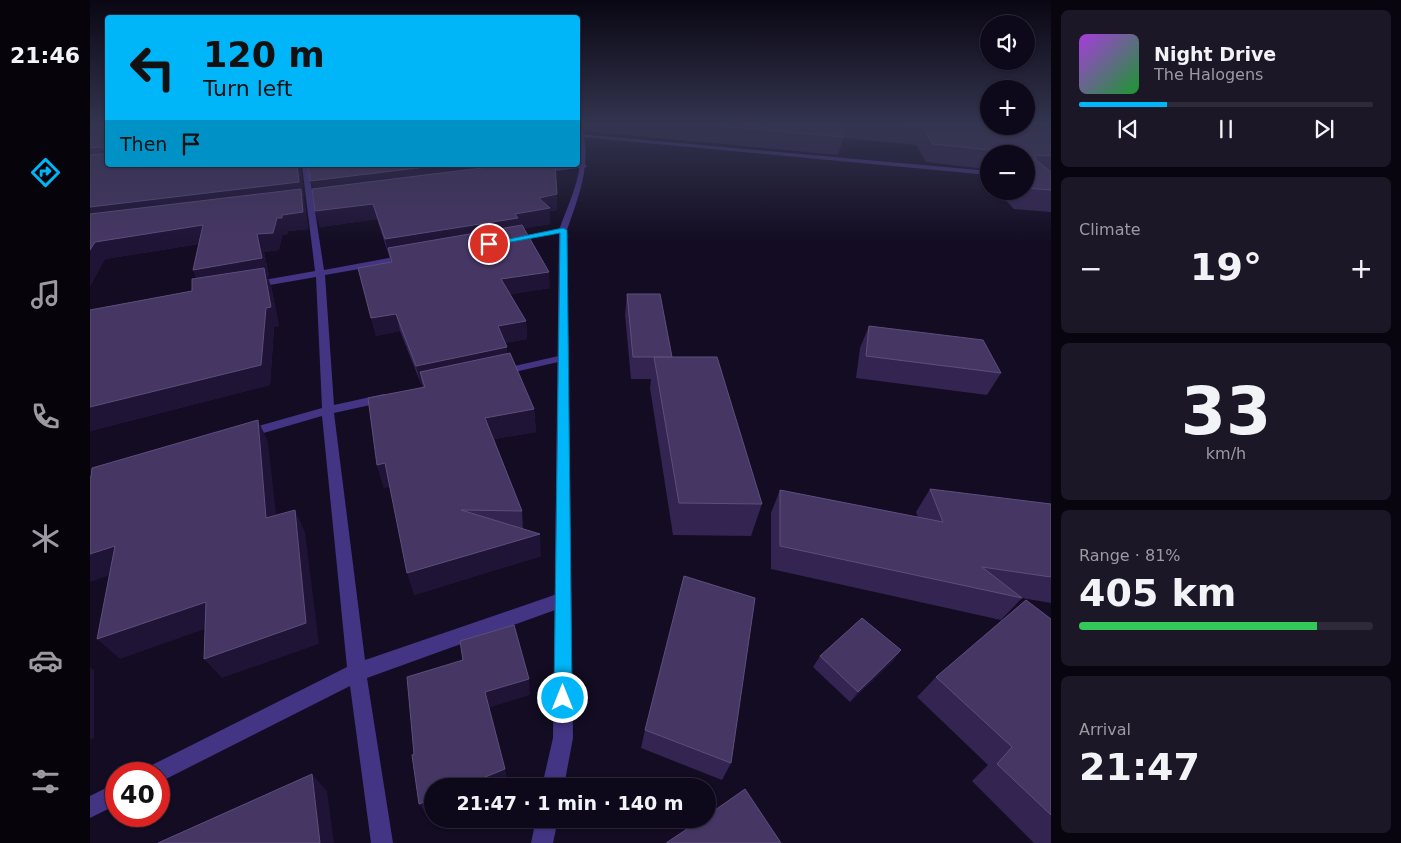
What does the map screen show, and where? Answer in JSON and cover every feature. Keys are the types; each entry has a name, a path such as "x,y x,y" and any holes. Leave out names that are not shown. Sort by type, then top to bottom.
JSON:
{"street":[{"path":"907,164 980,172"},
{"path":"555,778 563,738 563,230 585,166 580,167"},
{"path":"305,167 320,273 328,410 357,672 382,843"},
{"path":"526,173 577,167"},
{"path":"505,241 563,230"},
{"path":"243,286 418,256"},
{"path":"488,375 564,358"},
{"path":"233,438 328,410 394,395"},
{"path":"170,766 357,672 563,600"},
{"path":"90,807 105,800"},
{"path":"542,843 544,828"}],"building":[{"path":"90,164 105,164 105,167 297,167 299,182 90,207"},
{"path":"1035,164 1041,164 1051,172 1051,190 1035,189"},
{"path":"308,167 426,167 310,181"},
{"path":"490,167 555,167 557,194 539,198 550,208 515,214 518,218 385,239 373,204 315,211 312,189"},
{"path":"301,189 303,212 282,215 282,218 277,218 273,233 257,234 262,258 193,270 203,225 95,242 90,250 90,214"},
{"path":"522,225 549,272 501,279 526,321 498,326 507,347 416,366 396,314 371,318 358,268 392,262 388,248"},
{"path":"264,268 271,307 266,308 261,365 90,407 90,310 192,291 192,279"},
{"path":"627,294 660,294 672,357 633,357"},
{"path":"869,326 983,340 1001,373 866,356"},
{"path":"510,353 534,409 485,418 522,511 461,510 540,534 407,573 385,463 377,465 368,398 425,387 420,372"},
{"path":"654,357 717,357 762,504 679,503"},
{"path":"258,420 266,518 295,510 306,623 204,659 206,602 97,639 115,546 90,554 90,477 92,468"},
{"path":"930,489 1051,504 1051,577 982,567 1022,598 780,546 780,490 943,522"},
{"path":"684,576 755,598 731,763 645,730"},
{"path":"1026,600 1051,619 1051,815 997,764 1012,747 936,677"},
{"path":"862,618 901,650 858,692 820,656"},
{"path":"514,625 529,679 485,692 505,769 483,778 424,778 424,802 419,804 412,755 414,754 407,677 463,660 460,641"},
{"path":"312,774 320,843 158,843"},
{"path":"745,789 781,843 666,843 688,828 716,828 716,809"}],"route":[{"path":"489,244 563,230 563,698"}]}
